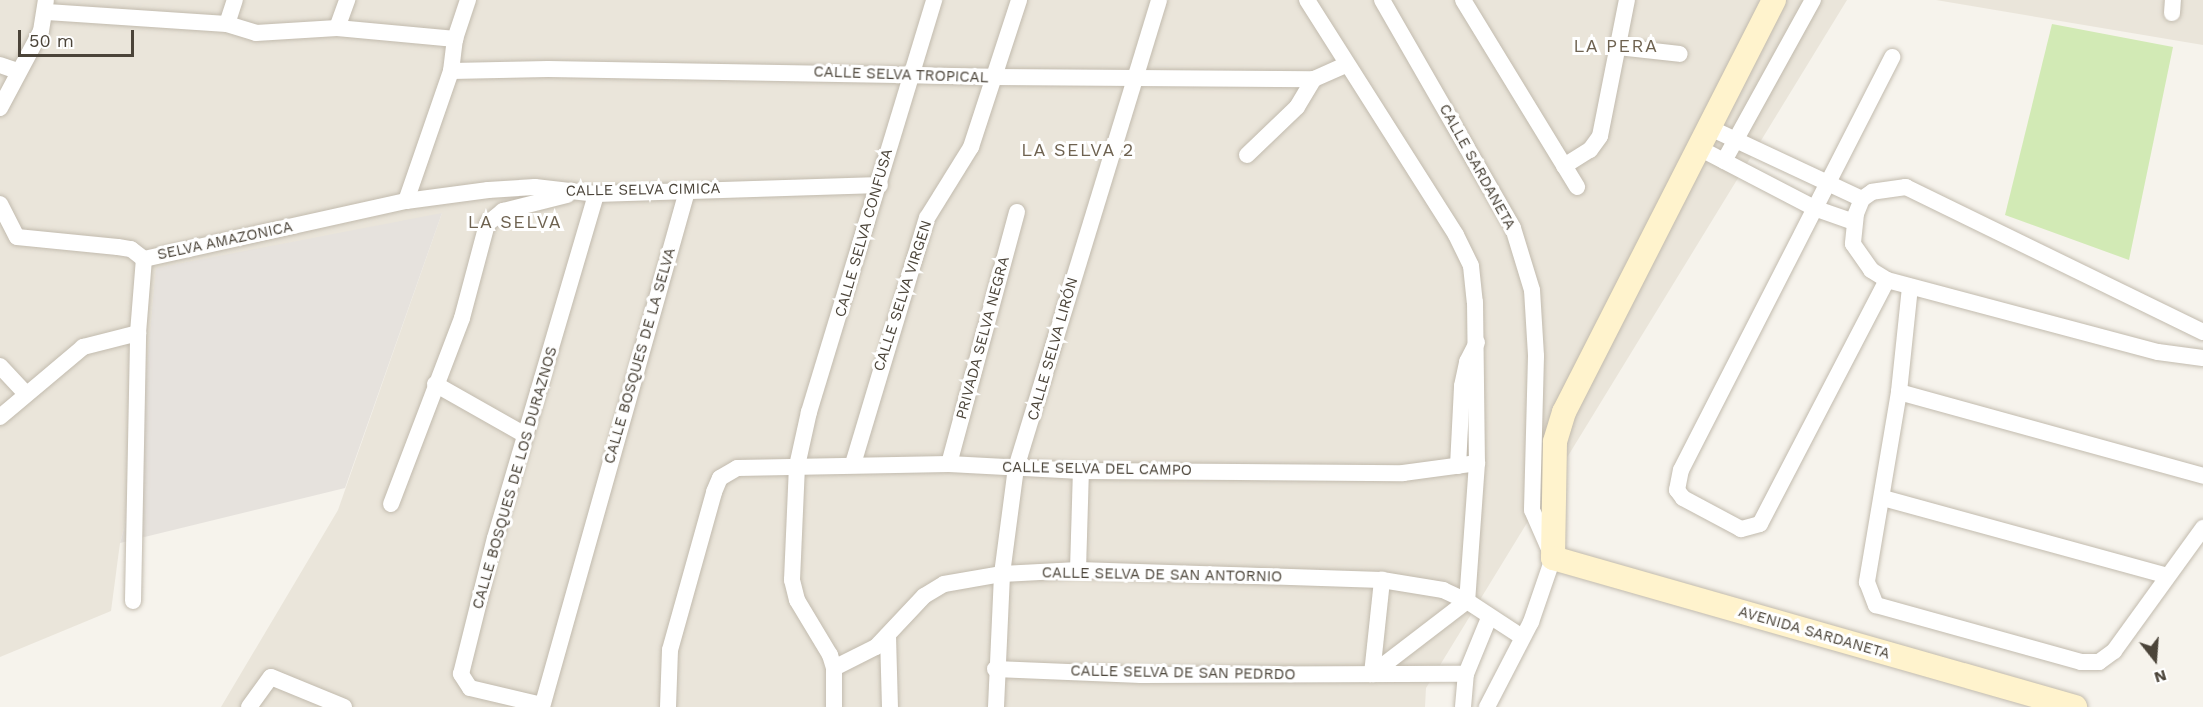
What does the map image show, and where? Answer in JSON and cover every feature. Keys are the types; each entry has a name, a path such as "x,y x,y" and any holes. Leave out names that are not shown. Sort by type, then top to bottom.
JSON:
{"street":[{"path":"227,24 235,0"},
{"path":"337,28 347,0"},
{"path":"406,201 451,71 455,39 468,0"},
{"name":"CALLE SELVA CONFUSA","path":"834,668 830,655 797,600 792,580 797,466 808,412 880,185 910,75 934,0"},
{"name":"CALLE SELVA VIRGEN","path":"852,464 927,219 970,147 1019,0"},
{"name":"CALLE SELVA LIRÓN","path":"996,707 995,669 1002,574 1016,468 1132,79 1159,0"},
{"path":"1307,0 1432,195 1471,266 1479,338 1477,463 1467,601 1371,674"},
{"name":"CALLE SARDANETA","path":"1382,0 1496,196 1525,260 1535,318 1532,510 1550,568"},
{"path":"1463,0 1577,187"},
{"path":"1564,166 1590,150 1600,136 1627,0"},
{"path":"1486,707 1536,608 1550,568 1555,442 1564,412 1702,137 1774,0"},
{"path":"1724,161 1813,0"},
{"path":"0,108 17,71 32,51 47,6 227,24 256,33 337,28 455,39"},
{"path":"1618,47 1680,54"},
{"path":"1887,280 1760,524 1741,529 1683,498 1677,490 1681,470 1892,57"},
{"name":"CALLE SELVA TROPICAL","path":"451,71 910,75 993,78 1314,79 1347,64"},
{"path":"0,65 17,71"},
{"path":"1247,155 1298,107 1314,79"},
{"path":"1702,137 1735,141 1862,199"},
{"path":"1702,137 1724,161 1814,208 1854,222"},
{"name":"CALLE SELVA CIMICA","path":"406,201 488,189 535,188 571,194 596,194 880,185"},
{"path":"2203,332 1906,187 1887,188 1862,199 1854,222 1853,244 1871,270 1887,280 2158,352 2203,358"},
{"name":"CALLE BOSQUES DE LA SELVA","path":"542,706 687,191"},
{"path":"391,504 462,318 488,225 503,211 571,194"},
{"name":"CALLE BOSQUES DE LOS DURAZNOS","path":"542,706 470,688 461,680 461,674 525,435 596,194"},
{"name":"SELVA AMAZONICA","path":"133,601 138,333 144,259 406,201"},
{"path":"0,204 17,237 131,249 144,259"},
{"name":"PRIVADA SELVA NEGRA","path":"949,464 1017,212"},
{"path":"1910,287 1899,392 1883,498 1867,582 1876,605 1887,610 2090,664 2107,659 2114,651 2203,528"},
{"path":"0,417 83,347 110,338 138,333"},
{"path":"1458,466 1462,386 1467,362 1479,338"},
{"path":"0,366 26,394"},
{"path":"435,384 525,435"},
{"path":"1899,392 2203,476"},
{"name":"CALLE SELVA DEL CAMPO","path":"668,707 670,650 720,478 737,468 852,464 949,464 1081,471 1403,473 1477,463"},
{"path":"1078,570 1081,471"},
{"path":"1883,498 2168,576"},
{"name":"AVENIDA SARDANETA","path":"1550,568 2075,707"},
{"name":"CALLE SELVA DE SAN ANTORNIO","path":"834,668 876,647 888,636 903,614 944,584 1002,574 1078,570 1382,580 1443,590 1467,601 1489,618 1522,637"},
{"path":"1371,674 1382,580"},
{"path":"1463,707 1466,674 1489,618"},
{"path":"888,636 890,707"},
{"path":"834,668 834,707"},
{"name":"CALLE SELVA DE SAN PEDRDO","path":"995,669 1141,675 1466,674"},
{"path":"249,707 271,677 344,707"}],"shaded area":[{"path":"0,0 1847,0 1426,688 1425,707 221,707 338,510 442,213 136,484 120,543 111,611 0,657"},
{"path":"1936,0 2203,0 2203,45"},
{"path":"442,213 345,488 120,543 136,484 156,268"}],"green space":[{"path":"2052,24 2173,47 2129,260 2005,215"}],"district":[{"name":"LA PERA","path":"1616,46"},
{"name":"LA SELVA 2","path":"1078,150"},
{"name":"LA SELVA","path":"515,222"}]}
